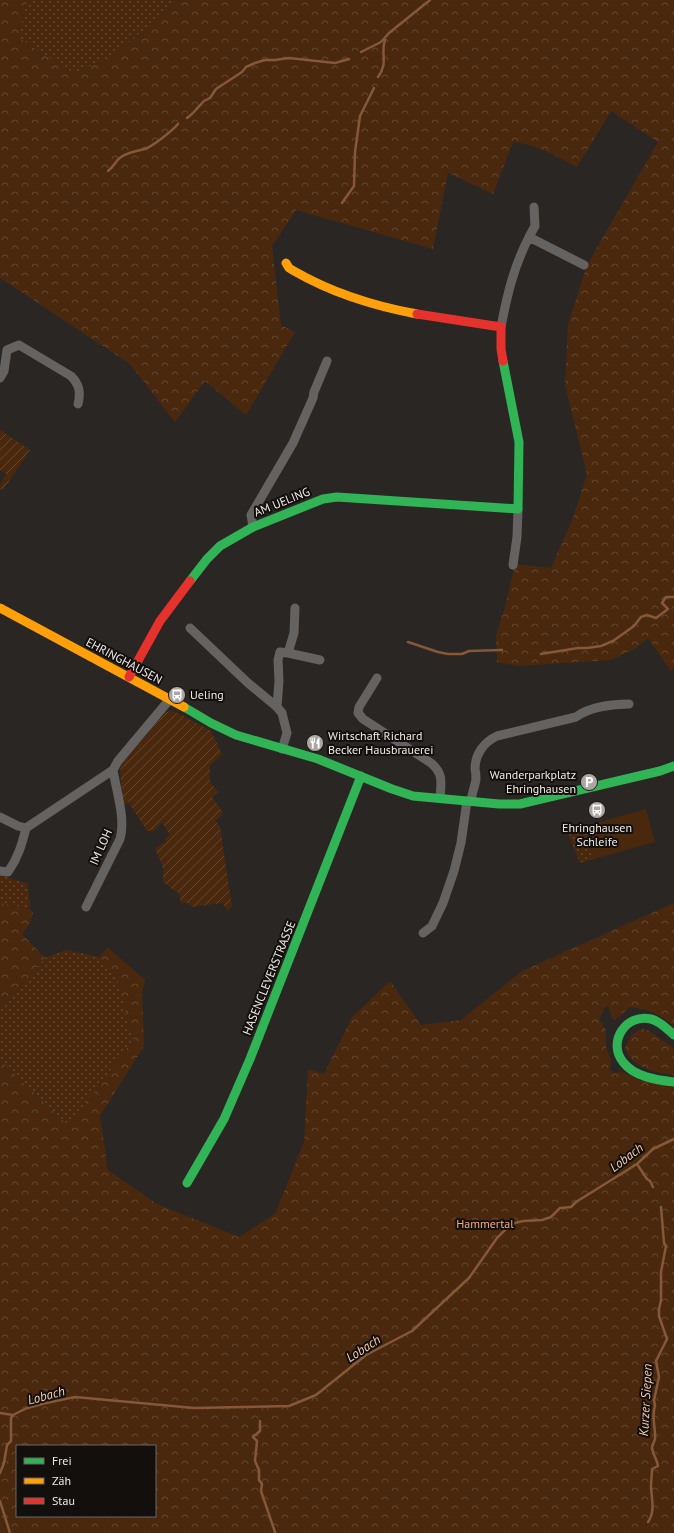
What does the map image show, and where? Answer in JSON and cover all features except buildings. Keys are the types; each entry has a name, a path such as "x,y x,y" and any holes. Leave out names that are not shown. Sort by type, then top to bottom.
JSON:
{"street":[{"path":"513,565 518,509 519,442 505,377 501,349 501,327 508,290 515,268 535,226 534,207"},
{"path":"529,237 584,265"},
{"path":"286,263 289,268 294,271 331,290 371,303 401,311 501,327"},
{"path":"0,378 4,371 7,350 19,345 75,380 80,391 78,404"},
{"path":"253,527 251,515 293,443 314,398 314,392 327,360"},
{"name":"AM UELING","path":"129,677 160,621 207,559 220,546 253,527 323,499 337,497 518,509"},
{"name":"EHRINGHAUSEN","path":"0,608 170,699 211,723 236,735 318,759 413,796 499,804 524,803 660,771 674,766"},
{"path":"288,653 294,633 296,608"},
{"path":"190,628 282,713 287,733 282,749"},
{"path":"277,707 279,681 278,660 280,652 320,660"},
{"path":"377,678 358,713 363,718 438,769 441,778 440,798"},
{"path":"0,871 8,872 12,866 22,847 26,828 113,770 118,761 170,699"},
{"path":"423,933 432,926 443,903 454,871 469,801 475,782 477,758 481,749 488,741 497,736 576,717 582,712 617,704 629,704"},
{"name":"IM LOH","path":"86,908 120,839 122,831 122,818 113,770"},
{"name":"HASENCLEVERSTRASSE","path":"187,1183 206,1153 224,1119 250,1059 361,776"},
{"path":"0,817 18,826 26,828"},
{"path":"674,1035 656,1021 647,1018 638,1018 632,1020 623,1027 617,1037 616,1045 621,1061 629,1068 652,1078 674,1082"}],"green space":[{"path":"0,0 27,0 18,37 74,73 111,58 179,0 674,0 674,668 671,671 648,638 636,648 611,660 518,666 497,662 496,635 505,607 515,564 551,568 573,518 587,474 565,385 568,324 587,265 658,142 611,111 577,167 539,148 513,142 493,194 448,173 433,249 296,210 272,246 281,325 295,332 246,415 205,381 175,422 130,364 0,278"},
{"path":"27,0 179,0 111,58 74,73 18,37"},
{"path":"0,430 30,450 3,490 0,489 0,485 6,474 0,470"},
{"path":"171,711 178,713 211,731 222,754 210,766 210,782 218,792 212,797 222,811 222,815 215,821 220,827 232,907 228,911 222,903 193,907 187,903 181,903 179,893 163,883 163,868 155,848 166,842 165,839 170,835 162,822 154,831 147,831 128,802 123,805 120,771 122,763 166,712"},
{"path":"646,809 655,842 594,859 585,826"},
{"path":"585,826 594,859 580,863 567,831"},
{"path":"0,875 28,884 30,909 0,903"},
{"path":"0,903 30,909 33,913 30,923 22,934 45,958 0,1011"},
{"name":"Hammertal","path":"674,903 674,1026 654,1013 643,1009 630,1007 615,1020 612,1018 608,1005 604,1009 599,1019 606,1030 606,1047 611,1060 610,1070 615,1073 621,1071 639,1080 674,1086 674,1533 0,1533 0,1060 69,1126 133,1040 117,977 100,957 107,947 145,980 142,993 144,1046 100,1116 108,1170 157,1204 239,1237 275,1214 304,1142 308,1069 324,1074 352,1017 390,981 421,1025 461,1020 522,971"},
{"path":"66,950 100,957 117,977 133,1040 69,1126 0,1060 0,1011 45,958"},
{"path":"642,1029 649,1031 674,1048 674,1075 652,1071 633,1061 625,1048 631,1036"}],"waterway":[{"path":"361,52 381,42 389,33 430,0"},
{"path":"378,77 384,63 383,50 385,40"},
{"path":"187,118 204,101 210,98 216,89 242,72 246,67 255,63 265,60 289,58 335,63 349,59"},
{"path":"342,203 354,186 355,152 360,116 374,88"},
{"path":"108,171 121,157 145,149 162,138 178,124"},
{"path":"541,654 601,646 613,641 634,626 641,617 647,615 656,618 668,609 662,603 666,597 674,597"},
{"path":"408,642 448,654 462,654 469,651 502,650"},
{"name":"Lobach","path":"0,1413 13,1415 27,1408 75,1397 194,1408 289,1406 316,1395 366,1355 412,1331 469,1278 497,1238 511,1224 523,1221 542,1220 551,1217 560,1208 571,1207 576,1202 637,1164 653,1149 674,1139"},
{"name":"Kurzer Siepen","path":"637,1164 653,1187"},
{"name":"Kurzer Siepen","path":"648,1522 652,1513 652,1469 658,1466 652,1448 655,1439 654,1400 659,1377 656,1361 667,1339 659,1316 661,1300 661,1272 666,1246 664,1243 661,1207"},
{"path":"0,1473 4,1463 7,1445 11,1441 11,1418 13,1415"},
{"path":"260,1421 260,1431 253,1437 257,1441 255,1461 259,1470 259,1480 262,1484 261,1491 275,1532"},
{"path":"0,1501 10,1533"}],"traffic: fast":[{"path":"190,581 207,559 220,546 253,527 323,499 337,497 518,509 519,442 503,361"},
{"path":"184,707 211,723 236,735 318,759 413,796 499,804 520,804 660,771 674,766"},
{"path":"187,1183 224,1119 250,1059 361,776"},
{"path":"674,1035 657,1022 651,1019 642,1018 634,1020 627,1025 618,1038 617,1046 623,1062 633,1071 653,1079 674,1082"}],"traffic: slow":[{"path":"286,263 289,268 308,279 338,292 369,303 417,314"},
{"path":"0,608 184,707"}],"traffic: jam":[{"path":"417,314 501,327 501,349 503,361"},
{"path":"129,677 160,621 190,581"}],"place":[{"name":"Ueling","path":"177,695"},
{"name":"Wirtschaft Richard Becker Hausbrauerei","path":"315,743"},
{"name":"Wanderparkplatz Ehringhausen","path":"589,782"},
{"name":"Ehringhausen Schleife","path":"597,810"}]}
